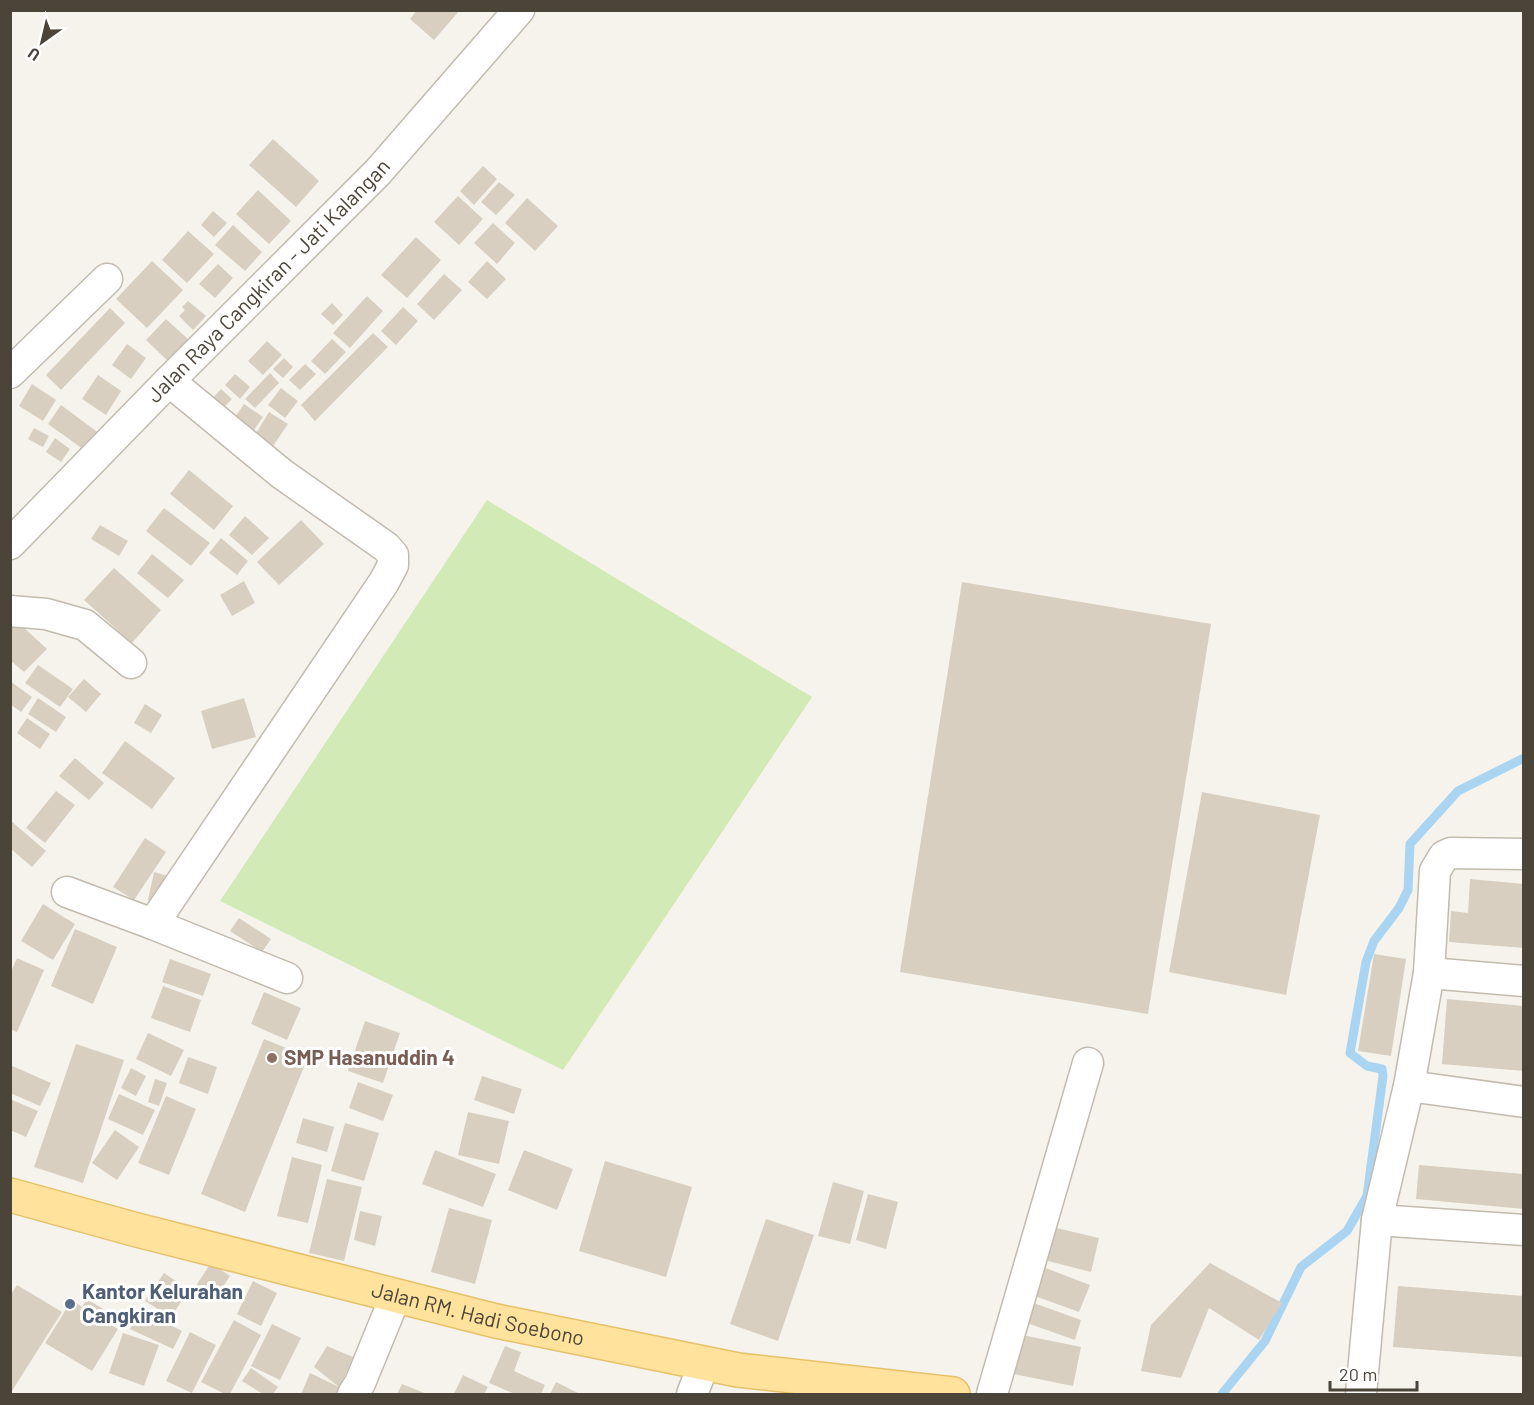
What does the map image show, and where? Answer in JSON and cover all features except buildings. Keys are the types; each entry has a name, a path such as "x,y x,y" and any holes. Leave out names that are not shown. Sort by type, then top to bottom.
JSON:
{"main road":[{"name":"Jalan RM. Hadi Soebono","path":"10,1195 137,1230 496,1321 826,1388 953,1395"}],"street":[{"name":"Jalan Raya Cangkiran - Jati Kalangan","path":"10,544 378,172 519,10"},
{"path":"10,373 107,279"},
{"path":"153,924 384,582 393,565 393,555 386,547 282,474 169,381"},
{"path":"10,611 46,614 85,625 131,663"},
{"path":"1361,1395 1377,1220 1409,1086 1429,973 1435,871 1444,856 1451,853 1524,854"},
{"path":"67,892 287,978"},
{"path":"1429,973 1524,981"},
{"path":"992,1395 1088,1064"},
{"path":"1409,1086 1524,1102"},
{"path":"1377,1220 1524,1230"},
{"path":"353,1395 396,1295"},
{"path":"692,1395 704,1364"}],"green space":[{"path":"487,500 812,697 563,1070 220,901"}],"waterway":[{"path":"1222,1394 1265,1341 1301,1267 1347,1231 1367,1196 1383,1076 1382,1069 1367,1066 1350,1053 1366,962 1374,941 1399,908 1408,890 1410,844 1458,791 1524,758"}],"place":[{"name":"SMP Hasanuddin 4","path":"272,1058"},
{"name":"Kantor Kelurahan Cangkiran","path":"70,1304"}]}
